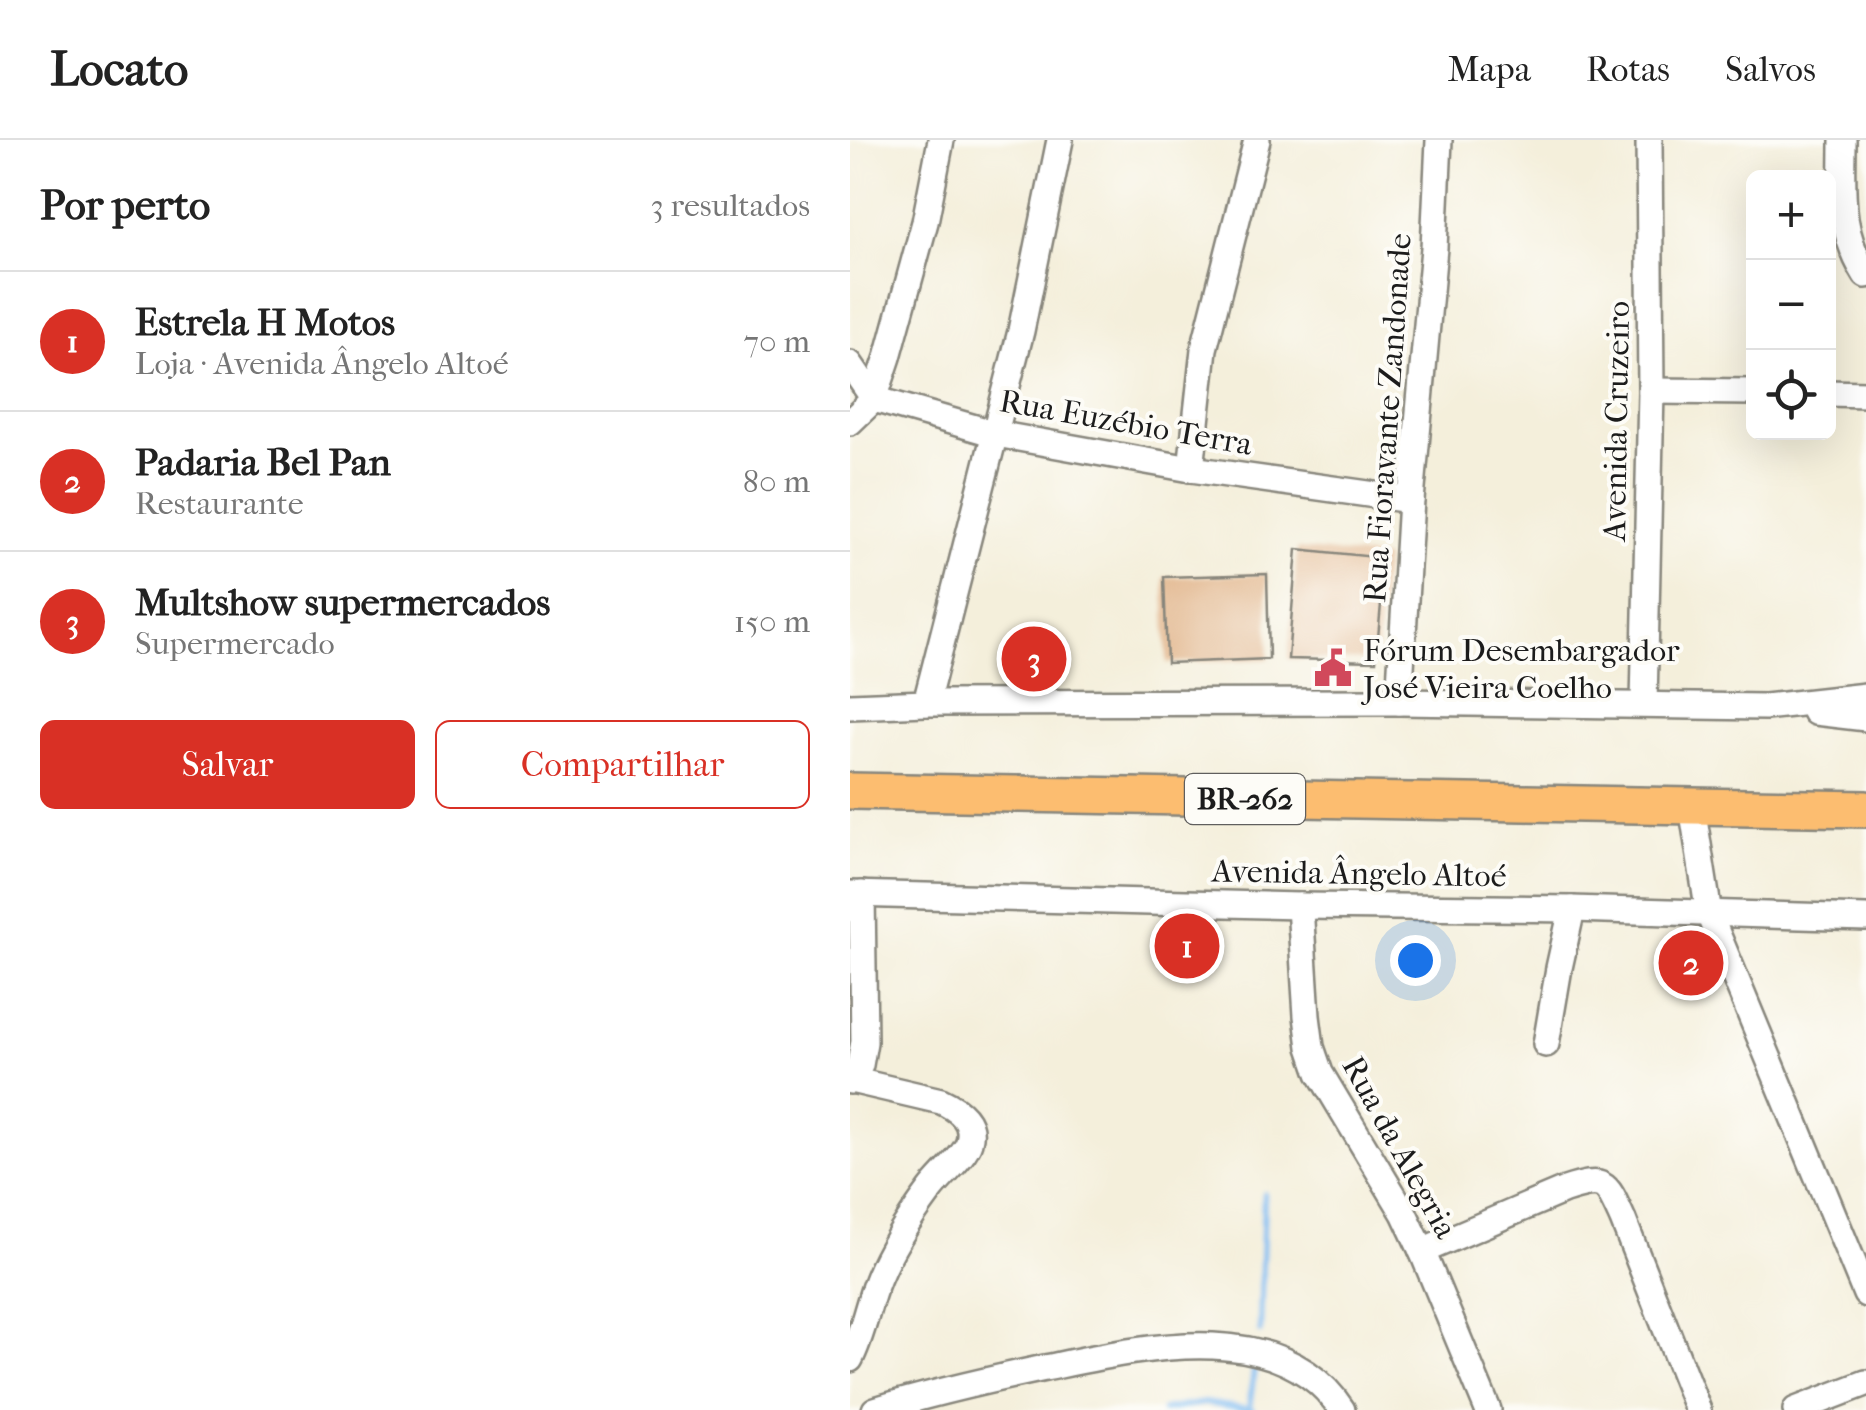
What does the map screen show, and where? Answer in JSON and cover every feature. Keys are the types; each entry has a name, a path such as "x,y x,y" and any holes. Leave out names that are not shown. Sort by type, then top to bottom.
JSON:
{"highway":[{"name":"BR-262","path":"850,791 1866,808"}],"street":[{"path":"850,422 874,399 925,222 942,140"},
{"path":"926,703 996,434 1060,140"},
{"path":"1190,469 1204,349 1258,140"},
{"name":"Rua Fioravante Zandonade","path":"1399,702 1439,140"},
{"name":"Avenida Cruzeiro","path":"1644,704 1651,391 1649,140"},
{"path":"1843,140 1842,210 1852,248 1866,275"},
{"path":"850,364 874,399"},
{"path":"1651,391 1746,392"},
{"path":"1836,393 1866,394"},
{"name":"Rua Euzébio Terra","path":"874,399 996,434 1190,469 1411,500"},
{"path":"1765,707 1866,696"},
{"path":"850,706 1644,704 1765,707 1866,718"},
{"path":"1692,806 1709,914 1866,1294"},
{"path":"850,1360 888,1257 921,1203 965,1151 970,1138 969,1124 954,1106 850,1080 860,1065 864,1042 856,894"},
{"name":"Avenida Ângelo Altoé","path":"856,894 1300,906 1572,908 1866,918"},
{"name":"Rua da Alegria","path":"1300,906 1307,1016 1320,1072 1404,1213 1488,1410"},
{"path":"1546,1044 1572,908"},
{"path":"1422,1251 1552,1195 1598,1182 1606,1187 1623,1220 1698,1410"},
{"path":"875,1410 972,1383 1075,1362 1159,1348 1207,1345 1271,1356 1304,1370 1332,1394 1342,1410"},
{"path":"1796,1410 1866,1383"}],"building":[{"path":"1297,549 1385,558 1376,661 1288,659"},
{"path":"1267,574 1269,659 1167,663 1164,577"}],"waterway":[{"path":"1260,1331 1264,1194"},
{"path":"1249,1409 1254,1370"},
{"path":"1163,1410 1204,1403 1252,1410"}],"place":[{"name":"Multshow supermercados","path":"1034,659"},
{"name":"Fórum Desembargador José Vieira Coelho","path":"1333,668"},
{"name":"Estrela H Motos","path":"1187,946"},
{"name":"Padaria Bel Pan","path":"1691,963"}]}
